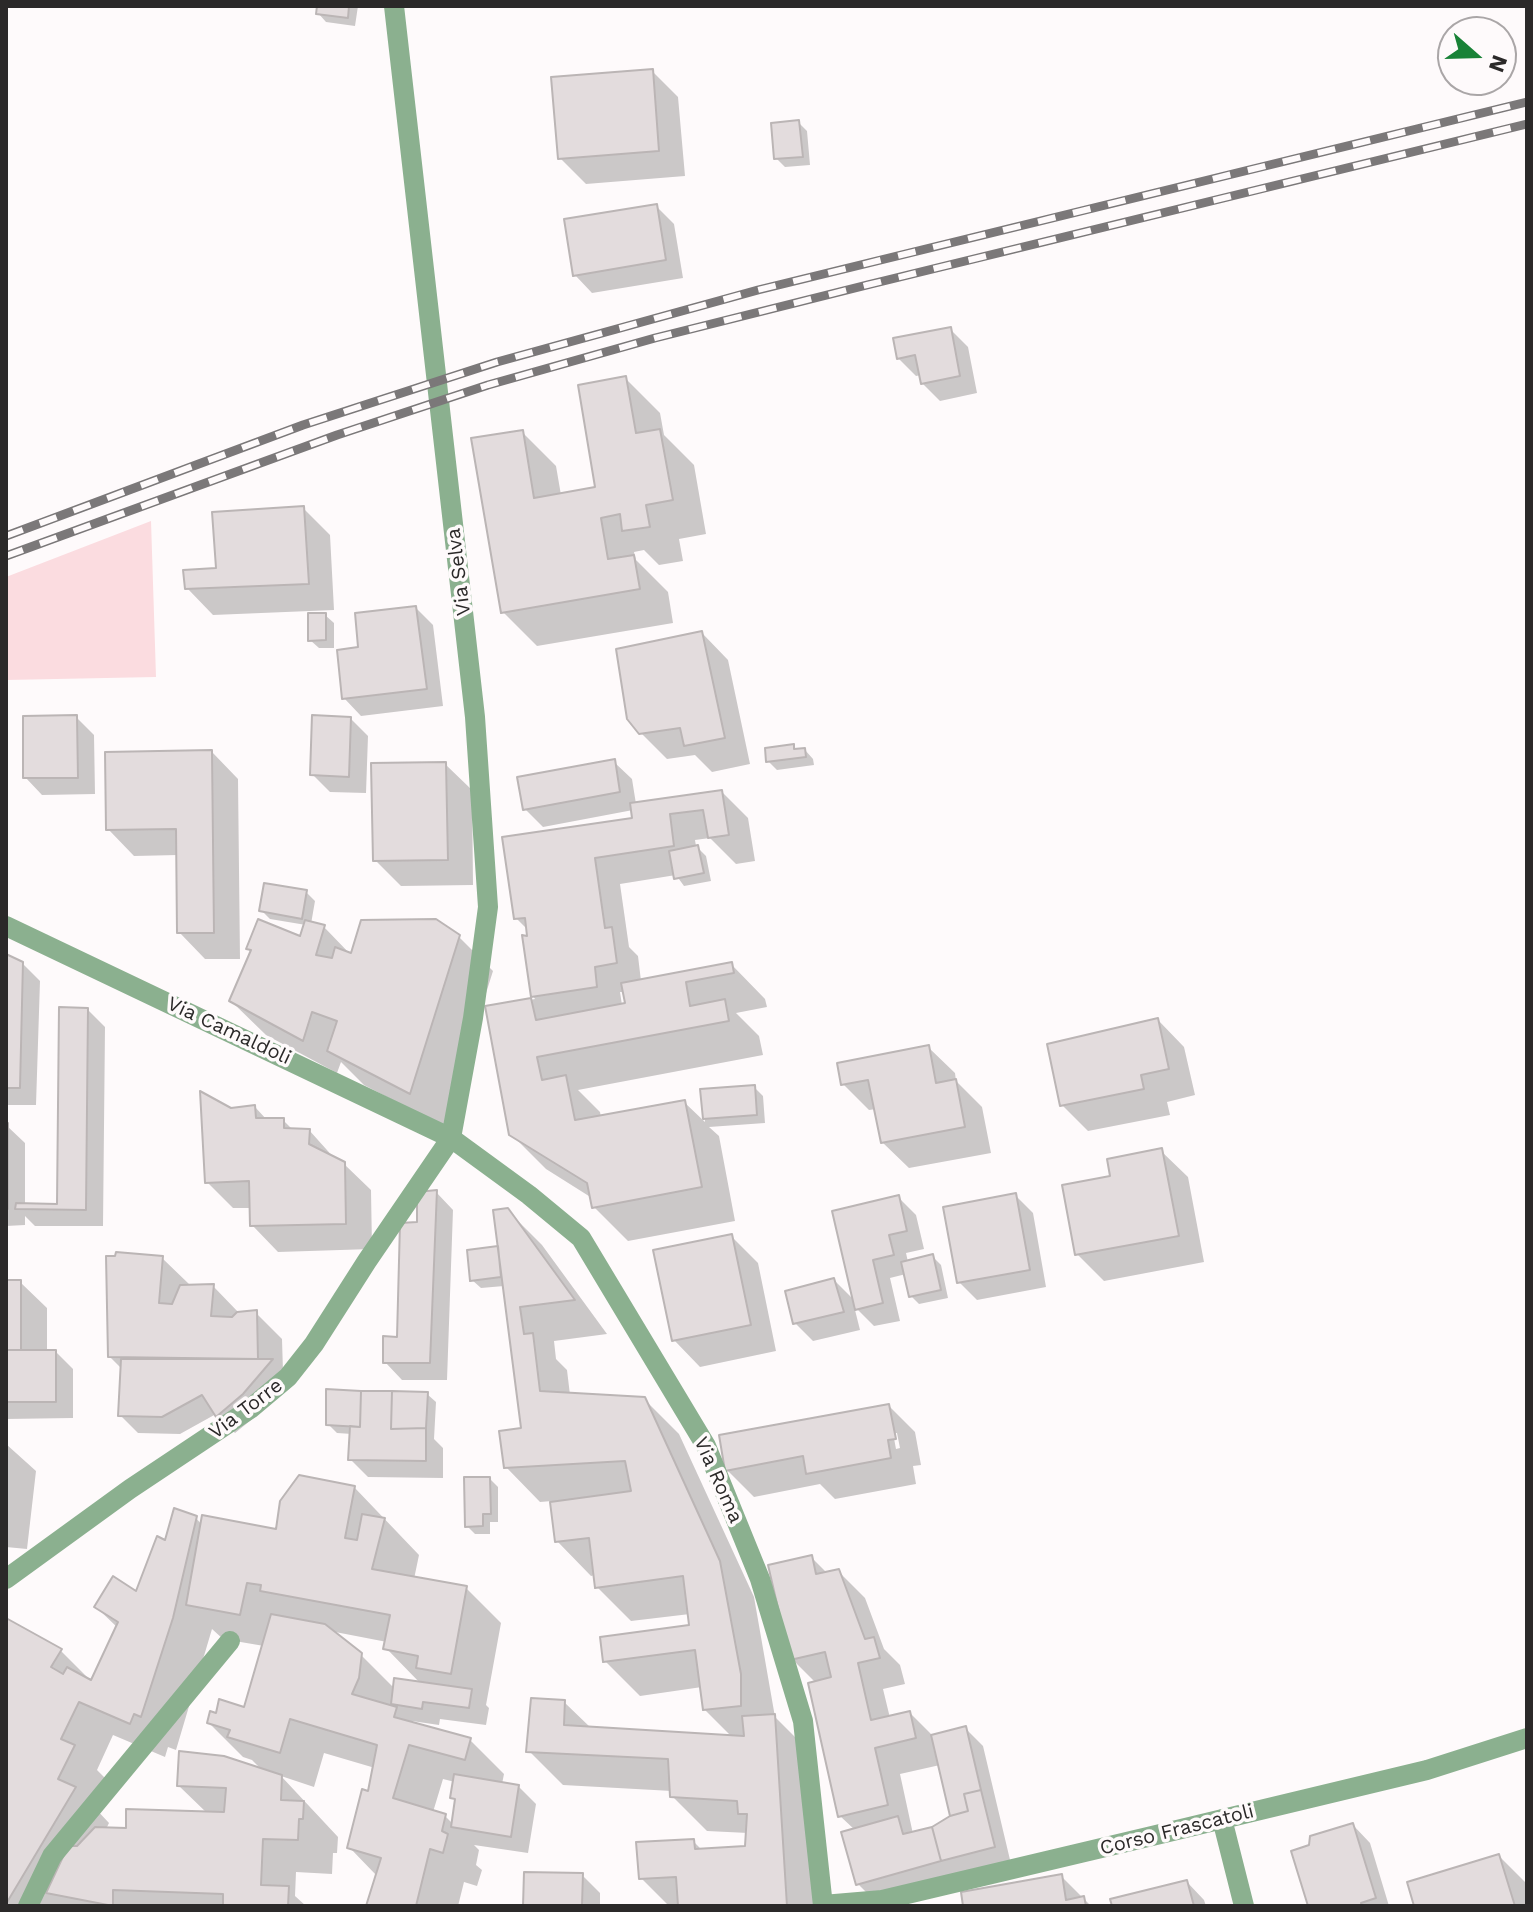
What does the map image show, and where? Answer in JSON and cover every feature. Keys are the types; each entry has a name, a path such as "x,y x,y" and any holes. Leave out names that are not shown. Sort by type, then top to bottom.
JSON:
{"street":[{"name":"Via Selva","path":"394,6 475,717 488,907 473,1018 451,1138"},
{"name":"Via Camaldoli","path":"6,926 451,1138"},
{"name":"Via Torre","path":"6,1579 130,1489 250,1409 288,1377 314,1344 451,1138"},
{"name":"Via Roma","path":"451,1138 581,1238 706,1446 760,1579 803,1721 823,1906"},
{"path":"28,1906 52,1856 230,1641"},
{"name":"Corso Frascatoli","path":"823,1906 882,1900 1222,1819 1427,1770 1527,1738"},
{"path":"1222,1819 1244,1906"}],"shaded area":[{"path":"151,521 156,677 6,680 6,577"}],"building":[{"path":"317,6 349,6 348,18 316,14"},
{"path":"653,69 659,151 558,159 551,77"},
{"path":"799,120 803,157 774,159 771,123"},
{"path":"657,204 666,260 573,276 564,219"},
{"path":"951,327 960,376 921,384 915,355 897,359 893,338"},
{"path":"626,376 636,433 660,429 673,500 646,505 650,527 622,531 620,514 601,518 608,559 634,555 640,589 501,613 471,438 523,430 534,498 595,487 578,385"},
{"path":"304,506 309,584 185,589 183,570 216,568 212,512"},
{"path":"416,606 427,689 342,699 337,650 358,647 355,613"},
{"path":"308,613 326,613 326,640 308,641"},
{"path":"702,631 725,738 684,746 680,728 639,734 627,719 616,649"},
{"path":"77,715 78,778 23,778 23,716"},
{"path":"312,715 351,717 349,777 310,775"},
{"path":"794,744 794,749 805,748 806,757 766,762 765,748"},
{"path":"212,750 214,933 177,933 176,829 106,830 105,752"},
{"path":"615,759 620,792 523,810 517,777"},
{"path":"446,762 448,860 373,861 371,763"},
{"path":"722,790 729,835 708,838 703,810 670,814 674,846 595,858 605,928 612,927 617,963 595,967 597,987 531,997 522,935 527,936 525,918 514,919 502,837 632,818 630,803"},
{"path":"698,845 704,873 674,879 669,851"},
{"path":"264,883 307,890 302,919 259,911"},
{"path":"258,919 300,936 305,920 325,925 316,955 332,958 335,947 351,953 361,920 436,919 460,935 410,1094 327,1051 337,1021 312,1012 303,1041 229,1001 251,950 246,949"},
{"path":"6,954 23,962 20,1088 6,1088"},
{"path":"732,962 734,973 686,982 690,1006 725,999 729,1021 537,1057 542,1080 566,1075 575,1120 685,1100 702,1187 592,1208 587,1183 509,1135 485,1006 531,998 536,1020 625,1003 621,983"},
{"path":"59,1007 88,1008 86,1210 15,1209 16,1203 57,1204"},
{"path":"1158,1018 1169,1069 1141,1075 1144,1089 1060,1106 1047,1044"},
{"path":"929,1045 936,1083 956,1079 965,1127 881,1143 868,1080 841,1085 837,1063"},
{"path":"755,1085 757,1115 703,1119 700,1089"},
{"path":"200,1091 231,1108 255,1105 256,1118 284,1118 284,1128 310,1129 309,1144 345,1162 346,1224 250,1226 249,1181 205,1183"},
{"path":"8,1123 8,1209 6,1209"},
{"path":"1162,1148 1179,1236 1075,1255 1062,1185 1110,1176 1107,1159"},
{"path":"437,1190 430,1363 383,1363 383,1336 397,1337 400,1223 417,1222 417,1192"},
{"path":"1016,1193 1030,1270 957,1283 943,1207"},
{"path":"899,1195 907,1231 889,1235 894,1255 873,1260 883,1303 855,1310 832,1211"},
{"path":"508,1208 575,1300 520,1307 524,1334 533,1333 540,1391 645,1397 720,1561 741,1674 741,1706 703,1710 695,1650 603,1662 600,1637 689,1625 683,1576 595,1588 589,1538 555,1542 550,1502 631,1491 625,1461 504,1468 499,1431 521,1428 493,1210"},
{"path":"732,1234 751,1325 672,1341 653,1250"},
{"path":"498,1246 501,1277 470,1281 467,1250"},
{"path":"116,1252 163,1256 159,1303 172,1304 180,1285 214,1284 211,1316 232,1317 237,1312 257,1310 258,1359 108,1357 106,1256 115,1256"},
{"path":"933,1254 941,1290 909,1297 901,1262"},
{"path":"834,1278 844,1312 793,1324 785,1291"},
{"path":"6,1280 21,1280 21,1350 6,1350"},
{"path":"6,1350 56,1350 56,1402 6,1402"},
{"path":"121,1359 273,1359 243,1394 216,1417 202,1395 162,1417 118,1416"},
{"path":"326,1389 361,1391 360,1427 326,1425"},
{"path":"361,1391 392,1391 391,1429 426,1428 426,1461 348,1460 350,1426 360,1427"},
{"path":"392,1391 428,1392 426,1428 391,1429"},
{"path":"889,1404 896,1439 888,1440 891,1458 806,1474 803,1456 725,1471 719,1435"},
{"path":"299,1475 355,1486 345,1538 357,1540 362,1514 385,1518 372,1569 467,1586 451,1674 416,1668 418,1656 383,1649 390,1615 260,1591 261,1585 247,1583 240,1615 186,1605 202,1515 276,1529 280,1501"},
{"path":"464,1477 490,1477 491,1514 483,1514 483,1526 465,1527"},
{"path":"174,1508 197,1516 173,1618 141,1717 134,1714 130,1724 79,1702 61,1739 75,1745 58,1779 76,1787 6,1904 6,1618 62,1649 51,1667 63,1674 67,1667 91,1680 118,1622 94,1607 113,1576 136,1591 157,1536 165,1540"},
{"path":"812,1555 816,1574 839,1569 865,1639 874,1637 880,1658 858,1663 871,1720 910,1711 916,1738 875,1748 888,1805 838,1817 808,1683 831,1677 825,1652 790,1660 768,1565"},
{"path":"271,1614 325,1624 362,1653 359,1678 352,1694 397,1707 394,1717 471,1738 465,1760 409,1745 393,1798 446,1814 442,1831 448,1834 443,1853 430,1849 416,1906 366,1906 381,1858 347,1848 362,1789 368,1791 377,1745 290,1719 280,1753 227,1737 230,1730 207,1723 210,1711 216,1713 219,1699 244,1707"},
{"path":"394,1678 472,1689 469,1708 423,1702 422,1709 391,1704"},
{"path":"531,1698 565,1700 564,1725 744,1736 742,1716 775,1714 787,1906 678,1906 676,1877 639,1879 636,1842 694,1839 695,1849 745,1846 747,1814 738,1814 737,1801 670,1797 668,1759 526,1752"},
{"path":"966,1726 981,1790 964,1794 968,1811 950,1816 931,1735"},
{"path":"179,1751 224,1756 282,1775 281,1800 304,1801 298,1840 263,1839 261,1885 289,1886 288,1906 223,1906 223,1894 113,1890 113,1906 46,1893 68,1846 77,1846 95,1827 126,1828 126,1809 224,1812 226,1788 177,1786"},
{"path":"454,1774 519,1785 511,1837 451,1827 455,1799 450,1798"},
{"path":"981,1790 995,1847 941,1861 932,1827 950,1816 968,1811 964,1794"},
{"path":"898,1816 903,1834 932,1827 941,1861 856,1885 841,1832"},
{"path":"1353,1823 1376,1898 1361,1903 1362,1906 1308,1906 1291,1851 1309,1845 1310,1836"},
{"path":"1499,1854 1515,1906 1414,1906 1407,1882"},
{"path":"524,1872 583,1873 582,1906 523,1906"},
{"path":"1062,1874 1066,1900 1084,1896 1086,1906 963,1906 961,1892"},
{"path":"1187,1880 1194,1906 1112,1906 1110,1899"}],"railway":[{"path":"6,536 303,425 497,362 758,290 1527,102"},
{"path":"6,556 337,435 488,385 655,338 1527,124"}]}
